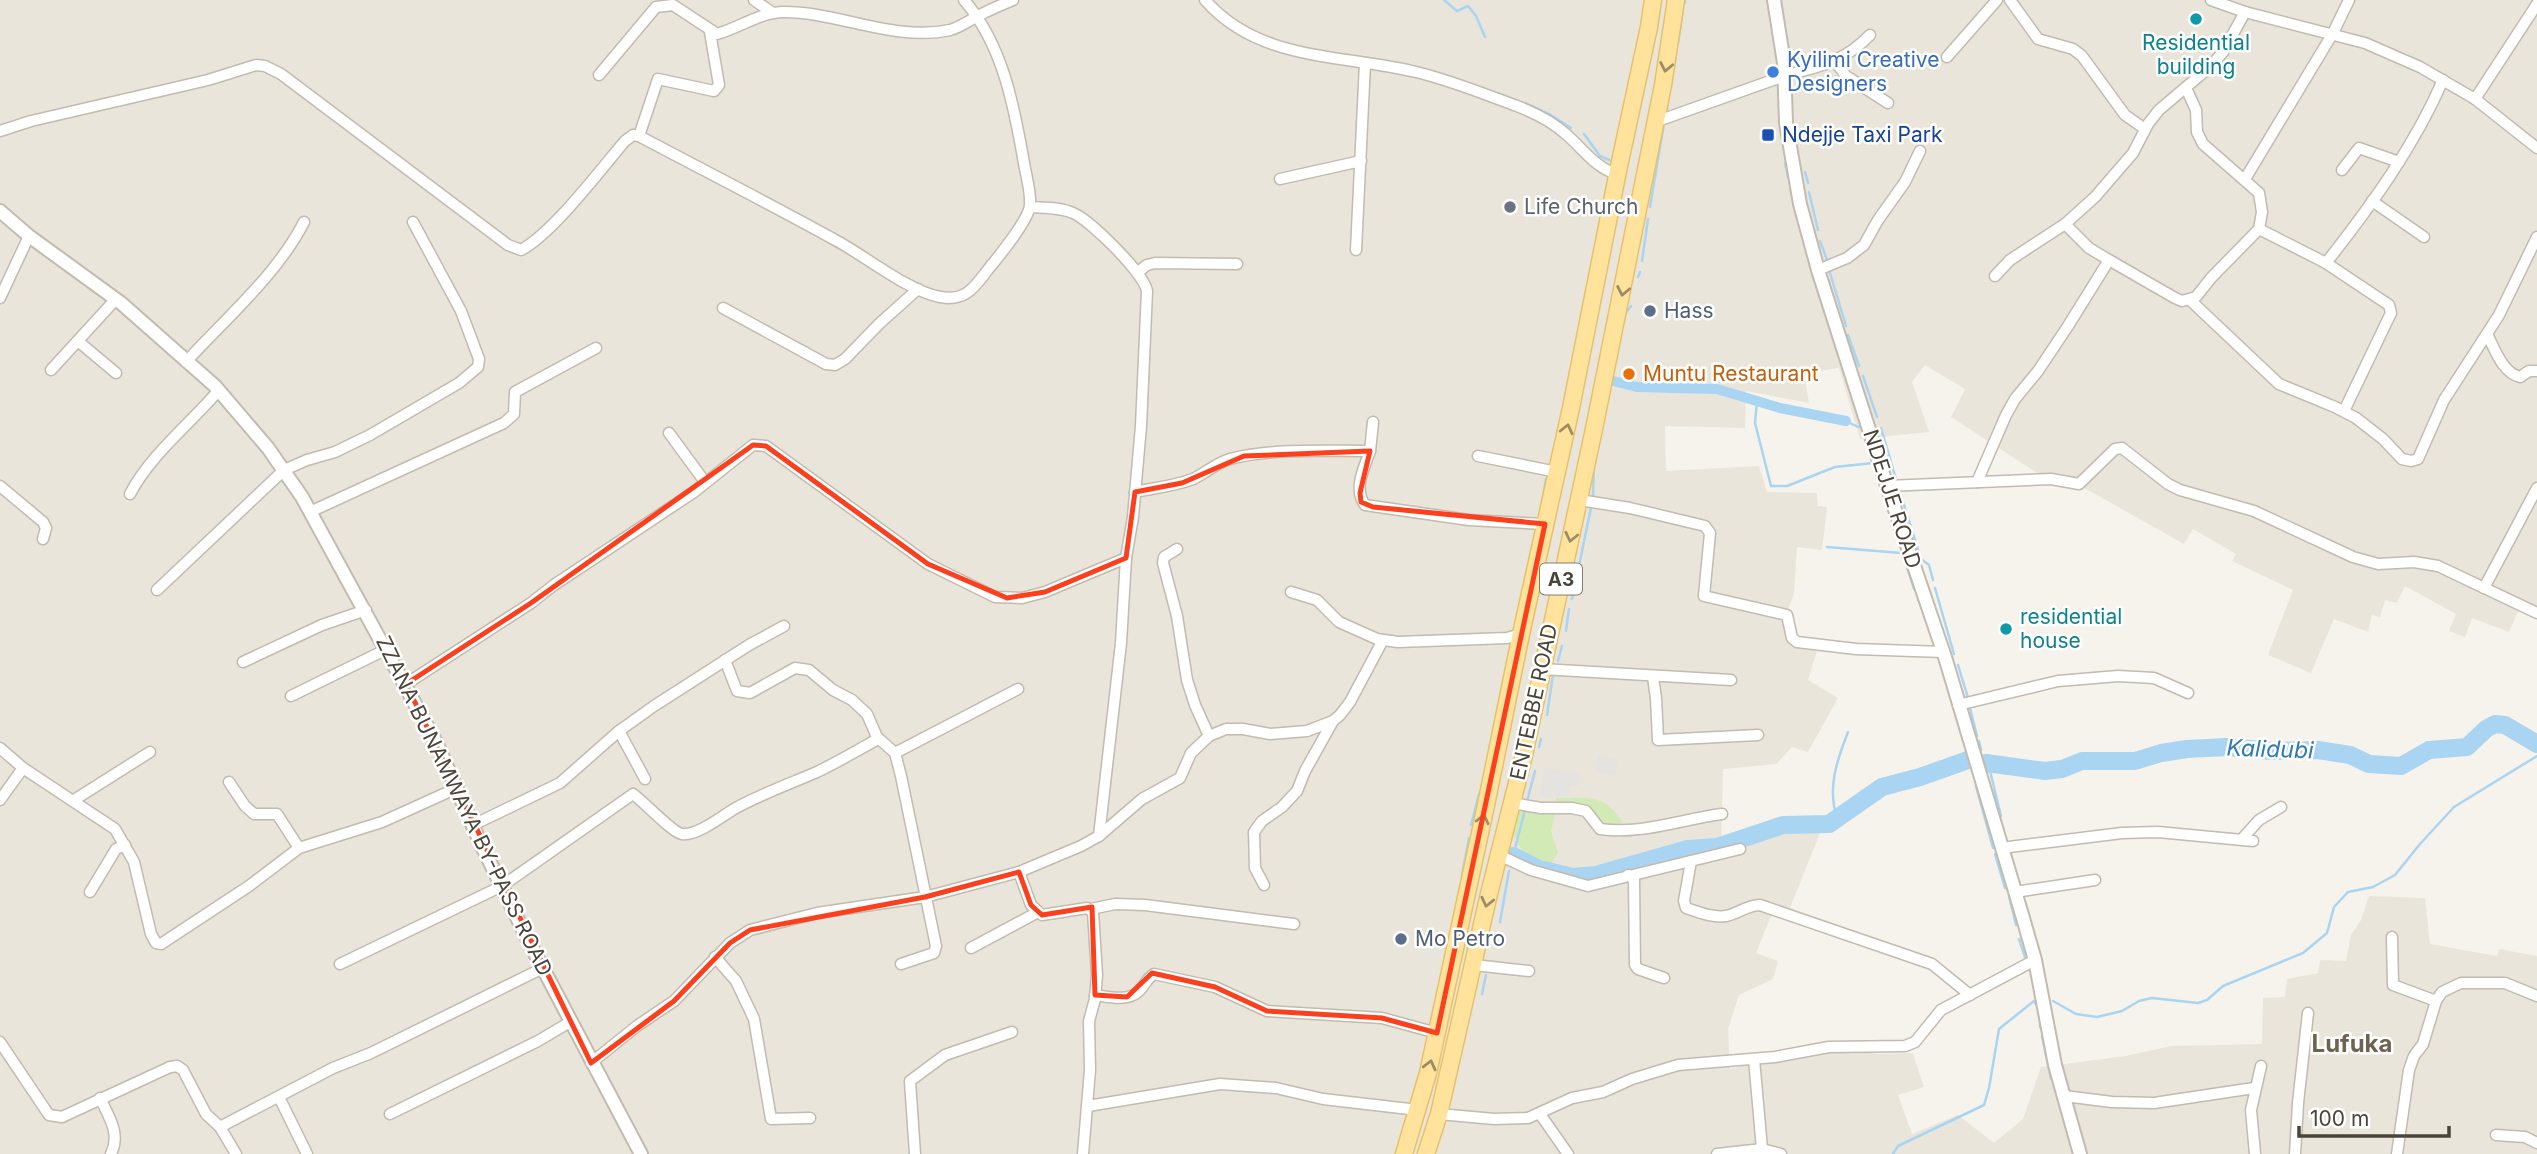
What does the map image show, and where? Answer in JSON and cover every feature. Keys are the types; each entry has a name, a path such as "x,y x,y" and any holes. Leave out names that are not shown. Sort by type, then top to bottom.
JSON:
{"main road":[{"name":"ENTEBBE ROAD","path":"1404,1154 1437,1033 1557,472 1653,0"},
{"name":"ENTEBBE ROAD","path":"1426,1154 1439,1114 1534,709 1617,322 1676,0"},
{"path":"1508,700 1534,709"}],"street":[{"path":"754,0 773,13"},
{"path":"0,131 31,121 208,80 256,65 265,66 281,74 508,245 521,250 547,230 633,135 836,240 918,289 937,297 966,295 1004,250 1030,207 1020,139 1007,81 978,16 964,0"},
{"path":"599,75 656,7 673,5 714,34 773,13 784,12 836,17 883,29 925,33 964,26 978,16 1013,0"},
{"path":"1205,0 1237,30 1290,50 1429,76 1545,118 1568,135 1596,165 1616,174 1618,171"},
{"name":"NDEJJE ROAD","path":"1774,0 1781,40 1786,124 1800,204 1818,270 1943,652 2015,892 2035,960 2064,1096"},
{"path":"1947,57 1997,0"},
{"path":"2010,0 2038,39 2073,50 2082,56 2125,114 2145,129"},
{"path":"2211,0 2245,12 2365,43 2420,67 2475,99 2537,148"},
{"path":"2245,179 2333,33 2349,0"},
{"path":"2475,99 2537,4"},
{"path":"1995,276 2010,260 2065,224 2116,175 2159,110 2224,52 2245,12"},
{"path":"639,136 658,79 714,91 719,85 710,32"},
{"path":"1655,122 1835,61 1855,50 1870,34"},
{"path":"1835,61 1846,76 1888,103"},
{"path":"1356,250 1365,63"},
{"path":"2326,264 2399,162 2425,119 2443,80"},
{"path":"2065,224 2089,248 2182,301 2196,297 2259,229 2262,203 2259,193 2203,144 2197,132 2196,110 2186,88"},
{"path":"2342,170 2359,148 2399,162"},
{"path":"1818,270 1847,258 1864,245 1878,219 1905,182 1920,151"},
{"path":"1280,179 1361,161"},
{"path":"2372,201 2424,237"},
{"path":"1030,207 1074,213 1094,227 1138,272 1145,283 1147,305 1133,517 1126,558 1121,643 1098,836"},
{"name":"ZZANA BUNAMWAYA BY-PASS ROAD","path":"0,211 29,236 116,299 219,390 260,438 312,511 437,744 502,886 591,1063 641,1154"},
{"path":"186,362 249,295 284,253 304,222"},
{"path":"157,590 284,470 335,452 370,435 459,383 478,367 479,359 461,312 413,222"},
{"path":"2259,229 2326,264 2389,305 2392,313 2344,411"},
{"path":"0,298 29,236"},
{"path":"2190,300 2279,384 2344,411 2384,439 2403,459 2411,461 2418,458 2444,401 2487,336 2537,237"},
{"path":"1977,482 2010,407 2068,326 2109,260"},
{"path":"1138,272 1147,265 1156,264 1237,264"},
{"path":"723,308 826,363 835,365 845,359 918,289"},
{"path":"51,370 116,299"},
{"path":"2487,336 2502,363 2513,376 2520,377 2537,371"},
{"path":"79,342 116,373"},
{"path":"312,511 504,423 514,414 514,392 596,348"},
{"path":"130,494 138,478 152,461 219,390"},
{"path":"1373,422 1370,451 1360,480 1361,500 1365,505 1469,520 1545,524"},
{"path":"670,433 705,482"},
{"path":"406,684 531,603 705,482 753,445 766,446 928,564 995,597 1022,598 1045,592 1126,558"},
{"path":"1887,486 2051,479 2079,484 2115,449 2122,448 2168,484 2180,490 2254,511 2353,557 2386,565 2426,563 2537,613"},
{"path":"1135,492 1182,483 1194,479 1219,463 1244,456 1290,452 1370,451"},
{"path":"1478,456 1557,472"},
{"path":"0,486 43,522 46,528 43,539"},
{"path":"2484,588 2537,488"},
{"path":"1579,500 1705,526 1710,533 1704,596 1787,615 1792,638 1797,642 1856,649 1943,652"},
{"path":"1177,549 1164,557 1163,563 1177,617 1187,680 1209,736"},
{"path":"1291,592 1317,600 1339,622 1383,640 1398,642 1507,638 1521,634"},
{"path":"243,662 322,625 366,610"},
{"path":"473,825 560,783 619,731 654,706 784,626"},
{"path":"591,1063 637,1026 674,1001 730,943 751,930 817,913 925,897 1018,872 1081,846 1098,836 1142,799 1180,778 1191,752 1209,736 1226,729 1270,734 1307,731 1332,721 1350,702 1383,640"},
{"path":"291,696 387,649"},
{"path":"725,660 737,691 741,693 750,693 795,668 809,670 833,691 852,700 867,714 878,739 895,753 936,950 901,964"},
{"path":"1542,669 1731,680"},
{"path":"1958,705 2058,681 2118,676 2154,678 2188,693"},
{"path":"1653,677 1658,740 1758,735"},
{"path":"895,753 1018,690"},
{"path":"1264,885 1255,868 1254,832 1262,821 1282,807 1297,791 1332,721"},
{"path":"619,731 645,779"},
{"path":"340,964 502,886 633,794 675,832 686,835 717,822 732,810 779,786 817,771 878,739"},
{"path":"0,748 23,768 115,829 134,862 151,934 156,943 161,944 249,886 299,848 382,822 457,788"},
{"path":"75,800 150,751"},
{"path":"0,800 23,768"},
{"path":"229,782 245,806 254,814 277,814 299,848"},
{"path":"1512,803 1586,811 1600,829 1610,830 1653,828 1674,821 1723,814"},
{"path":"2001,848 2122,833 2158,832 2247,840 2259,820 2281,807"},
{"path":"90,892 116,849 125,845"},
{"path":"1499,855 1531,870 1588,886 1740,849"},
{"path":"1691,861 1684,901 1686,908 1709,915 1727,916 1752,905 1760,905 1932,964 1970,995"},
{"path":"1018,872 1031,905 1038,912 1049,915 1115,904 1145,905 1294,924"},
{"path":"1628,875 1634,879 1635,965 1638,969 1664,978"},
{"path":"2015,892 2095,880"},
{"path":"1083,1154 1089,1021 1097,975 1095,928 1091,909"},
{"path":"971,948 1038,912"},
{"path":"2392,937 2393,985 2436,1001"},
{"path":"715,957 736,981 754,1019 771,1119 810,1118"},
{"path":"1439,1114 1528,1118 1572,1098 1603,1092 1632,1079 1678,1065 1754,1059 1829,1047 1906,1046 1914,1042 1941,1010 2035,960"},
{"path":"1474,965 1529,971"},
{"path":"220,1127 333,1068 371,1053 543,968"},
{"path":"1095,995 1127,997 1138,992 1154,974 1215,987 1266,1011 1382,1018 1437,1033"},
{"path":"2397,1154 2409,1070 2414,1056 2423,1044 2436,1001 2442,992 2461,983 2505,983 2537,996"},
{"path":"2295,1154 2308,1013"},
{"path":"390,1114 538,1041 570,1022"},
{"path":"915,1154 910,1081 945,1055 1012,1032"},
{"path":"0,1042 49,1115 62,1117 170,1066 177,1066 183,1070 206,1114 220,1127 236,1154"},
{"path":"1754,1059 1762,1149"},
{"path":"2255,1154 2251,1124 2254,1088 2261,1066"},
{"path":"1087,1105 1220,1084 1276,1088 1324,1099 1418,1110"},
{"path":"2080,1154 2064,1096 2112,1102 2154,1103 2254,1088"},
{"path":"279,1097 307,1154"},
{"path":"100,1098 116,1133 111,1154"},
{"path":"1540,1114 1567,1154"},
{"path":"2496,1135 2525,1137 2537,1143"},
{"path":"1717,1154 1762,1149 1781,1154"}],"highlighted area":[{"path":"753,445 766,446 928,564 1007,598 1045,592 1126,558 1135,492 1182,483 1244,456 1370,451 1360,493 1361,502 1373,507 1545,524 1437,1033 1382,1018 1267,1011 1215,987 1152,973 1127,997 1095,995 1092,907 1042,915 1031,905 1019,872 925,897 750,930 730,943 674,1001 591,1063 406,684 531,603"}],"shaded area":[{"path":"0,0 2537,0 2537,610 2522,602 2509,632 2472,618 2465,637 2449,631 2456,614 2405,586 2397,603 2385,600 2380,617 2372,615 2368,632 2334,619 2311,673 2268,655 2293,590 2232,561 2236,554 2193,529 2184,544 2072,481 2045,478 1951,417 1965,389 1925,365 1912,382 1929,432 1860,439 1839,368 1804,373 1809,403 1746,391 1745,428 1665,426 1666,471 1759,466 1767,492 1817,493 1818,506 1827,507 1822,550 1797,547 1794,594 1783,623 1787,641 1795,648 1817,651 1808,680 1838,698 1808,752 1792,747 1776,764 1723,769 1721,851 1785,829 1822,828 1789,910 1774,908 1756,953 1778,961 1773,979 1739,995 1728,1029 1730,1069 1804,1053 1844,1050 1880,1054 1910,1053 1913,1054 1924,1087 1898,1095 1912,1134 1958,1115 1994,1143 2023,1119 2041,1067 2126,1056 2171,1046 2262,1044 2263,998 2285,997 2287,979 2318,973 2320,960 2346,961 2351,935 2361,920 2369,896 2425,898 2430,944 2497,956 2499,949 2537,956 2537,1154 0,1154"},
{"path":"1598,755 1618,760 1616,774 1595,773"},
{"path":"1544,768 1580,774 1579,786 1569,786 1570,796 1539,798"}],"green space":[{"path":"1556,798 1594,799 1609,806 1622,822 1619,828 1600,825 1588,810 1556,802"},
{"path":"1518,801 1556,811 1551,831 1558,853 1549,867 1530,859 1510,829"}],"waterway":[{"path":"1444,0 1457,11 1468,6 1476,16 1485,37"},
{"path":"1678,43 1683,9"},
{"path":"1674,67 1676,53"},
{"path":"1667,109 1668,101"},
{"path":"1525,103 1571,128"},
{"path":"1650,207 1664,123"},
{"path":"1584,134 1600,156 1614,162"},
{"path":"1785,163 1788,177"},
{"path":"1805,172 1808,183"},
{"path":"1809,192 1818,230"},
{"path":"1642,261 1648,219"},
{"path":"1820,241 1827,260"},
{"path":"1638,277 1640,272"},
{"path":"1830,273 1846,326"},
{"path":"1815,280 1819,293"},
{"path":"1625,314 1631,306"},
{"path":"1848,335 1859,366"},
{"path":"1863,376 1877,417"},
{"path":"1609,380 1637,387 1717,389 1780,408 1846,421"},
{"path":"1757,401 1755,423 1771,486 1787,486 1835,467 1874,465"},
{"path":"1846,421 1858,427 1862,425"},
{"path":"1881,428 1896,479"},
{"path":"1593,498 1594,463"},
{"path":"1542,503 1546,479"},
{"path":"1899,489 1921,559 1929,565 1933,580"},
{"path":"1572,599 1591,508"},
{"path":"1895,529 1914,589"},
{"path":"1827,547 1901,553"},
{"path":"1935,588 1954,654"},
{"path":"1918,599 1924,613"},
{"path":"1566,631 1569,609"},
{"path":"1558,661 1562,646"},
{"path":"1958,665 1968,698"},
{"path":"1547,715 1553,675"},
{"path":"1946,681 1962,736"},
{"path":"1970,708 1977,736"},
{"name":"Kalidubi","path":"1986,763 2045,771 2062,769 2082,761 2135,761 2187,749 2227,747 2272,751 2318,750 2350,755 2369,764 2401,766 2429,750 2467,747 2495,724 2505,725 2537,744"},
{"path":"1837,818 1833,785 1848,732"},
{"path":"1539,747 1541,739"},
{"path":"1979,741 1981,750"},
{"path":"1967,752 1968,760"},
{"path":"2053,1001 2076,1014 2097,1017 2122,1011 2139,1001 2152,998 2198,1003 2207,1000 2223,986 2303,953 2327,933 2334,907 2348,892 2373,887 2395,875 2454,807 2537,756"},
{"path":"1513,856 1539,869 1573,877 1596,875 1688,849 1717,847 1783,825 1829,824 1882,787 1968,760"},
{"path":"1527,801 1535,771"},
{"path":"1990,771 2001,816"},
{"path":"1976,786 1993,848"},
{"path":"1471,825 1479,794"},
{"path":"1513,856 1525,810"},
{"path":"1462,875 1469,838"},
{"path":"1995,854 2005,888"},
{"path":"1500,922 1509,871"},
{"path":"1458,897 1460,886"},
{"path":"2009,896 2016,925"},
{"path":"2019,939 2025,957"},
{"path":"1482,994 1486,975"},
{"path":"1893,1154 1898,1146 1984,1105 1999,1029 2034,1001 2038,1007"},
{"path":"2040,1016 2040,1027"},
{"path":"2042,1036 2051,1079"}],"place":[{"name":"Residential building","path":"2196,19"},
{"name":"Kyilimi Creative Designers","path":"1773,72"},
{"name":"Ndejje Taxi Park","path":"1768,135"},
{"name":"Life Church","path":"1510,207"},
{"name":"Hass","path":"1650,311"},
{"name":"Muntu Restaurant","path":"1629,374"},
{"name":"residential house","path":"2006,629"},
{"name":"Mo Petro","path":"1401,939"}],"district":[{"name":"Lufuka","path":"2352,1044"}]}
